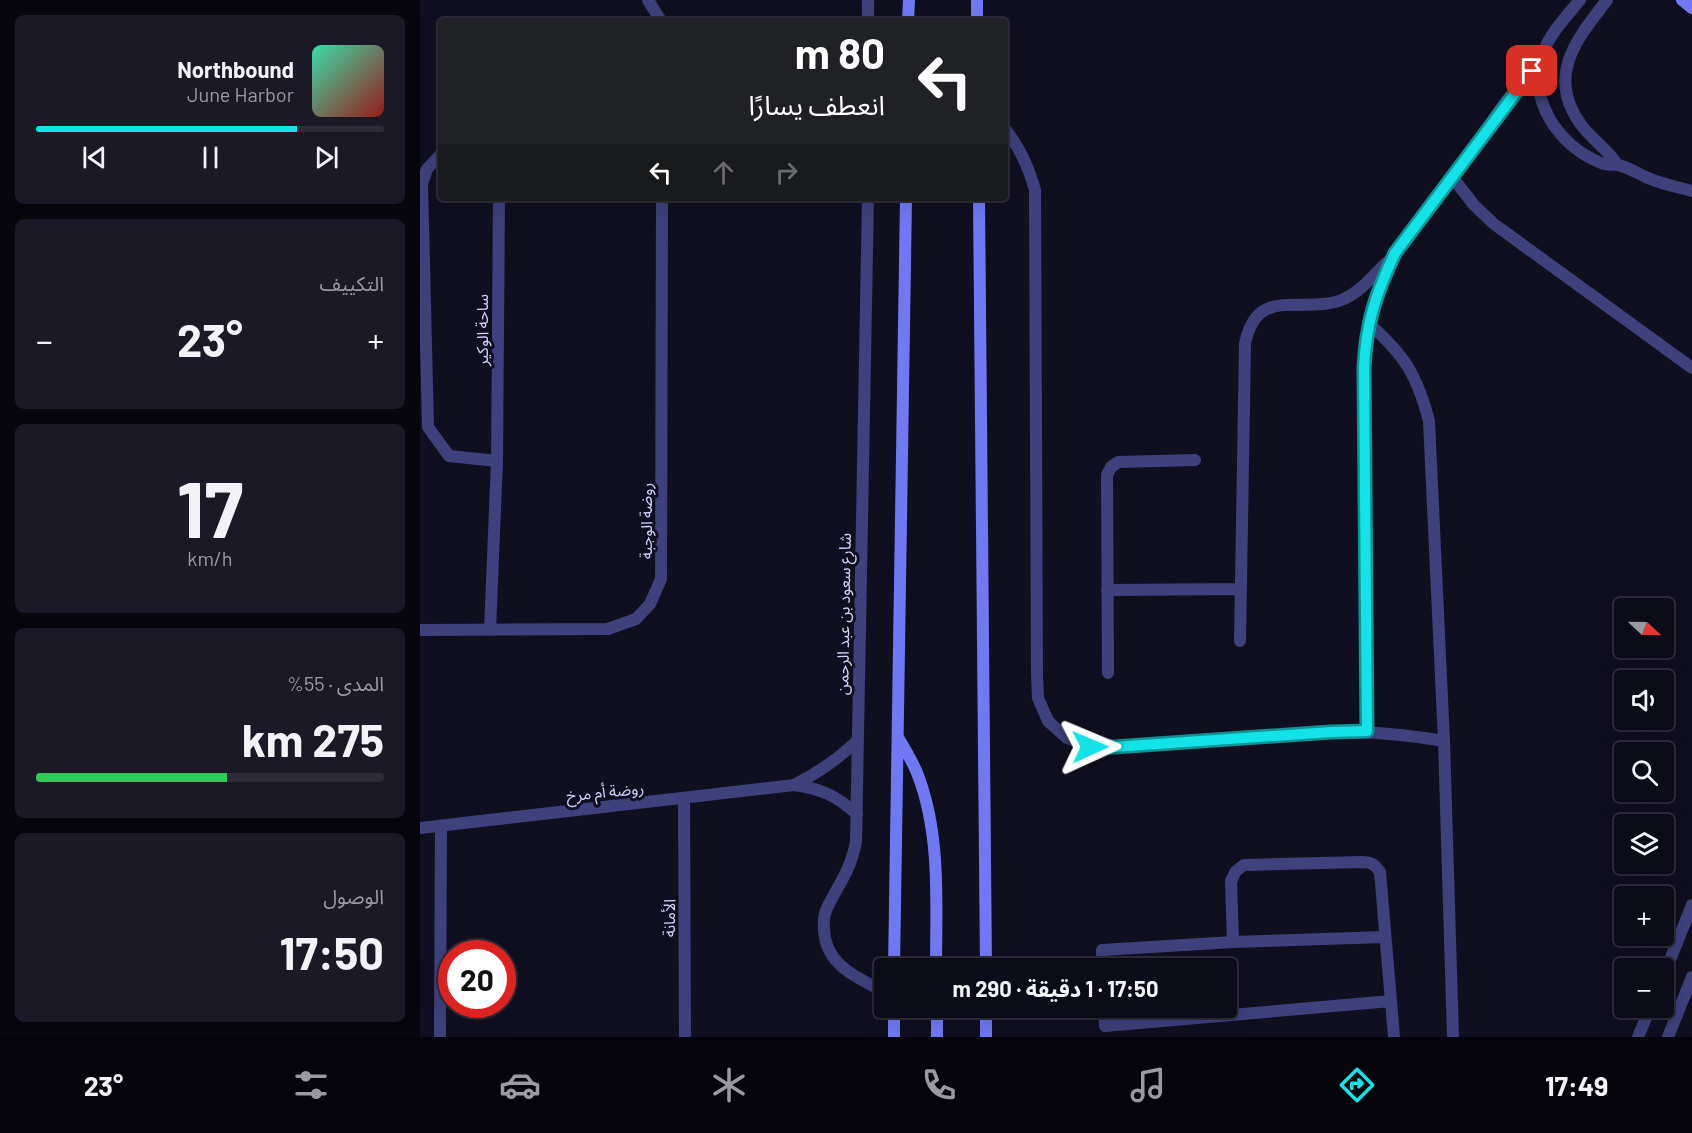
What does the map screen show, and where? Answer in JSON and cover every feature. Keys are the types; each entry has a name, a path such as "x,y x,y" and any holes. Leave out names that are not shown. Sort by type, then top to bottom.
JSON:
{"main road":[{"path":"908,18 909,0"},
{"path":"977,0 977,18"},
{"path":"1682,0 1692,8"},
{"path":"894,958 906,201"},
{"path":"979,201 986,958"},
{"path":"897,736 919,776 932,820 936,958"},
{"path":"894,1018 894,1037"},
{"path":"937,1018 937,1037"},
{"path":"986,1018 986,1037"}],"street":[{"path":"648,0 659,18"},
{"path":"868,0 868,18"},
{"path":"1240,641 1245,344 1248,328 1256,315 1269,307 1323,303 1342,299 1363,288 1395,253 1453,178 1518,87 1539,64 1549,39 1580,0"},
{"path":"1607,0 1575,42 1568,62 1566,84 1570,108 1580,123 1617,164 1651,179 1692,191"},
{"path":"1539,64 1539,91 1543,105 1556,129 1579,150 1596,161 1606,165 1617,164"},
{"path":"1008,133 1017,144 1028,166 1035,190 1037,674 1038,698 1048,721 1067,738 1090,747 1367,731 1444,741"},
{"path":"438,157 427,169 422,184 428,427 449,456 497,461"},
{"path":"1453,178 1474,206 1494,224 1692,368"},
{"name":"ساحة الوكير","path":"490,630 497,461 499,201"},
{"name":"روضة الوجبة","path":"420,630 608,629 636,619 650,604 661,579 662,201"},
{"name":"شارع سعود بن عبد الرحمن","path":"868,201 856,842 853,859 827,908 823,927 827,947 837,964 853,976 874,986"},
{"path":"1367,731 1364,368 1368,323 1379,287 1395,253"},
{"path":"1368,323 1390,342 1409,366 1422,392 1430,421 1444,741 1453,1037"},
{"path":"1108,673 1107,475 1111,467 1118,462 1195,460"},
{"path":"1107,590 1241,589"},
{"name":"روضة أم مرخ","path":"794,785 818,773 858,740"},
{"name":"روضة أم مرخ","path":"420,828 794,785 818,788 839,798 857,814"},
{"name":"الأمانة","path":"684,799 685,1037"},
{"path":"440,1037 441,827"},
{"path":"1233,942 1231,880 1236,871 1244,866 1362,862 1376,865 1380,872 1394,1037"},
{"path":"1671,958 1692,905"},
{"path":"1102,958 1102,950 1233,942 1385,937"},
{"path":"1668,1037 1692,977"},
{"path":"1237,1014 1391,1001"},
{"path":"1105,1018 1105,1026 1197,1018"},
{"path":"1638,1037 1646,1018"}],"route":[{"path":"1090,747 1367,731 1364,368 1368,323 1379,287 1395,253 1532,71"}]}
